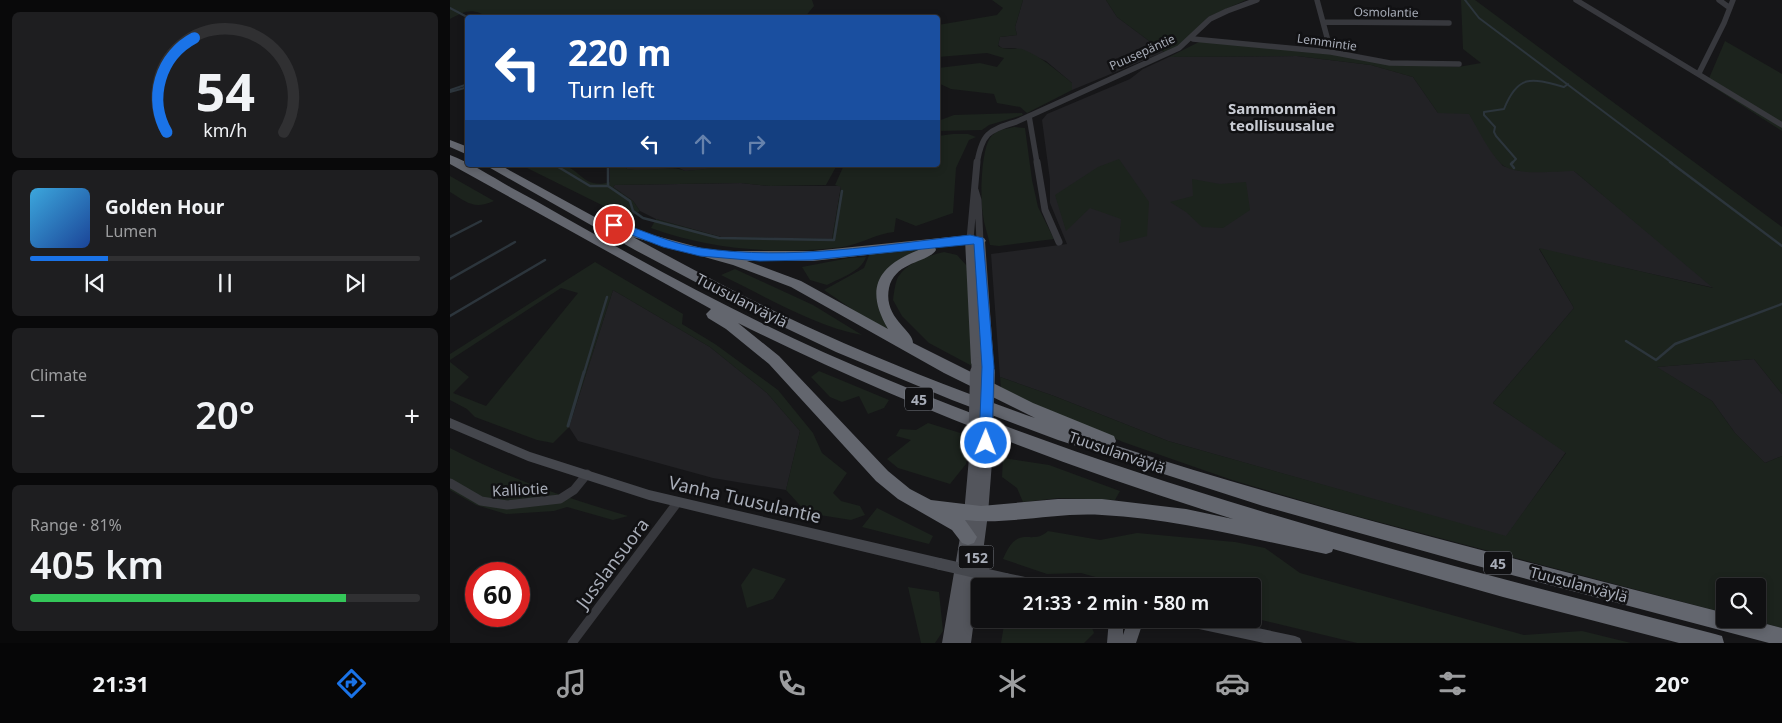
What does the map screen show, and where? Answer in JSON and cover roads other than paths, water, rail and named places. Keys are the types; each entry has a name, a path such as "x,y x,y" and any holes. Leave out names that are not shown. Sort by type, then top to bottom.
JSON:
{"highway":[{"path":"450,143 465,150"},
{"name":"Tuusulanväylä","path":"450,158 465,166"},
{"name":"Tuusulanväylä","path":"466,167 641,266 777,337 948,411 1068,456 1200,501 1420,564 1715,643"},
{"name":"Tuusulanväylä","path":"495,167 732,296 781,320 956,396 1055,432 1215,485 1349,524 1782,637"},
{"path":"569,208 647,238 752,266 796,284 1012,401 1103,439 1159,459 1215,485"},
{"path":"700,252 760,257 812,256 973,242"},
{"path":"932,359 906,340 885,316 881,303 882,288 890,273 913,256 932,249 973,242"},
{"path":"641,266 731,325 752,341 793,380 882,476 904,494 958,524 968,537"},
{"path":"930,508 976,514 1058,506 1102,507 1154,512 1420,564"}],"main road":[{"name":"152","path":"963,643 980,460 982,365 973,242"},
{"name":"Vanha Tuusulantie","path":"450,423 528,456 677,503 1002,578"},
{"name":"152","path":"950,643 968,537 976,514"},
{"path":"1115,643 1116,628"},
{"path":"1128,643 1132,628"},
{"path":"1226,628 1295,643"}],"street":[{"name":"Puusepäntie","path":"973,242 978,200 975,188 980,148 986,134 997,127 1016,122 1179,48 1193,39 1202,26 1212,18 1257,0"},
{"path":"1317,0 1331,52"},
{"path":"1576,0 1782,125"},
{"path":"1719,0 1730,8"},
{"path":"1699,73 1733,0"},
{"name":"Osmolantie","path":"1323,22 1449,24"},
{"name":"Lemmintie","path":"1193,39 1331,52 1390,63 1459,64"},
{"path":"1029,116 1044,204 1059,242"},
{"name":"Kalliotie","path":"450,484 473,499 489,506 506,507 535,503 553,503 570,494 587,474"},
{"name":"Jusslansuora","path":"572,643 677,503"}],"waterway":[{"path":"1465,0 1479,18 1567,84"},
{"path":"450,8 465,16"},
{"path":"1514,168 1511,164 1516,159 1496,136 1494,132 1495,127 1484,115 1484,112 1504,109 1509,98 1520,84 1534,81 1564,87 1567,84"},
{"path":"1567,84 1672,163"},
{"path":"450,90 465,85"},
{"path":"450,92 465,88"},
{"path":"1670,162 1782,246"},
{"path":"558,167 590,186 608,186"},
{"path":"608,167 608,186"},
{"path":"608,186 630,201 633,211 643,218 719,238 834,240 842,191"},
{"path":"450,237 481,221"},
{"path":"450,279 515,242"},
{"path":"450,316 545,260"},
{"path":"584,373 607,297"},
{"path":"1626,341 1656,360 1675,344 1782,304"},
{"path":"568,426 584,372"}],"district":[{"name":"Sammonmäen teollisuusalue","path":"1282,116"}]}
